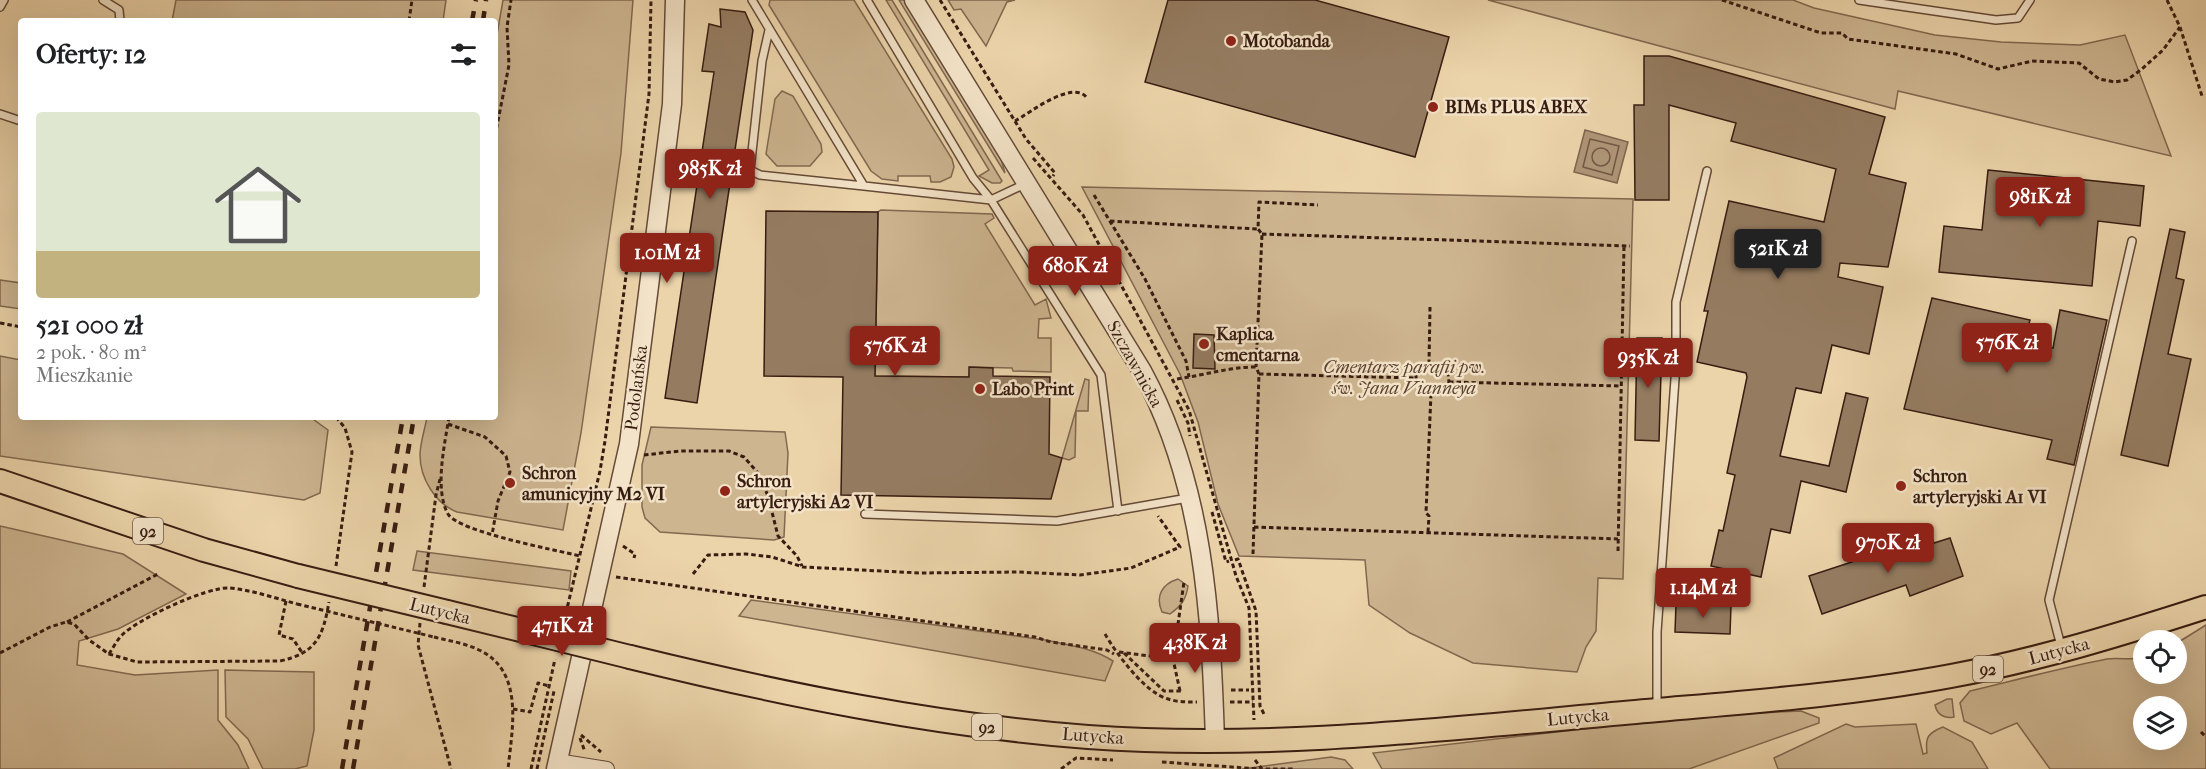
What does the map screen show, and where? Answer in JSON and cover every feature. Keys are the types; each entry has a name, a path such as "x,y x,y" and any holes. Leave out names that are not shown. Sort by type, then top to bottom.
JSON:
{"main road":[{"name":"Lutycka","path":"0,481 204,550 298,576 762,689 888,712 989,727 1091,737 1215,741 1403,732 1657,710 1898,685 1997,667 2062,651 2206,607"}],"street":[{"name":"Podolańska","path":"557,765 563,728 617,504 629,444 672,104 675,0"},
{"name":"Szczawnicka","path":"914,0 1152,389 1174,443 1204,565 1209,607 1215,741"},
{"path":"557,765 607,769"}],"lane":[{"path":"0,7 4,0"},
{"path":"103,0 119,10 120,18"},
{"path":"752,0 864,186"},
{"path":"867,0 973,178 991,200 1101,375 1118,511"},
{"path":"1859,0 1996,20 2018,18 2030,0"},
{"path":"769,30 762,61 750,170 760,175 991,200 1027,183"},
{"path":"0,114 18,120"},
{"path":"1657,710 1657,632 1676,365 1676,302 1707,171"},
{"path":"2062,651 2049,600 2132,241"},
{"path":"865,514 1057,521 1188,498"}],"path":[{"path":"409,18 412,0"},
{"path":"498,121 509,65 507,27 512,0"},
{"path":"562,632 600,471 649,94 651,0"},
{"path":"657,0 657,11"},
{"path":"940,0 1015,122 1031,146 1055,173 1053,176"},
{"path":"1722,0 1821,33 1842,33 1848,39 1956,54 1998,69 2032,61 2079,63 2099,79 2115,82 2127,80 2142,69 2163,50 2180,27"},
{"path":"2167,0 2180,27 2202,96"},
{"path":"1015,122 1068,91 1080,92 1087,98"},
{"path":"1094,195 1145,279 1186,362 1189,377"},
{"path":"1253,554 1259,374 1256,367 1262,234 1258,229 1260,202 1318,205"},
{"path":"1110,221 1258,229"},
{"path":"1262,234 1630,246"},
{"path":"1618,551 1617,480 1624,246"},
{"path":"1429,364 1430,307"},
{"path":"0,323 18,326"},
{"path":"1423,364 1429,364 1446,366 1449,382 1444,394 1424,393 1416,385 1416,372 1423,364"},
{"path":"1177,379 1221,373 1231,367 1256,367"},
{"path":"1259,374 1416,378"},
{"path":"1449,382 1621,386"},
{"path":"1428,532 1426,513 1431,393"},
{"path":"449,420 440,479 448,514 458,523 492,535 586,558"},
{"path":"448,424 485,436 506,456 510,472 498,501 492,535"},
{"path":"639,456 680,451 729,451 744,457 758,473 768,496 778,536 797,556 803,567"},
{"path":"605,477 607,465"},
{"path":"693,574 708,555 746,554 772,557 803,567 919,573 1018,572 1070,575 1131,568 1180,548 1150,505"},
{"path":"1254,527 1618,539"},
{"path":"1235,560 1238,559 1255,602 1258,690 1260,706 1264,714"},
{"path":"0,653 158,574"},
{"path":"613,579 631,576 1035,637 1051,642 1107,650 1114,654"},
{"path":"1173,659 1122,652 1164,691 1181,691 1173,659 1184,582"},
{"path":"66,622 74,624 89,640 109,654 122,635 135,626 210,590 237,590 434,637 481,651 494,660 504,673 511,689 513,709 508,769"},
{"path":"286,601 279,635 293,639 304,654"},
{"path":"1105,634 1116,653 1152,690 1166,699 1182,702"},
{"path":"531,769 556,653"},
{"path":"537,769 556,681"},
{"path":"513,709 530,712 538,683 549,686"},
{"path":"1231,690 1249,690"},
{"path":"1231,702 1253,702"},
{"path":"545,724 581,735 603,754"},
{"path":"2201,732 2206,737"},
{"path":"580,736 587,756"},
{"path":"1061,769 1076,758 1121,760"},
{"path":"1255,760 1262,769"},
{"path":"1155,762 1293,769"},
{"path":"1266,762 1269,767"}],"green space":[{"path":"176,0 446,0 443,18 173,18"},
{"path":"503,0 633,0 621,153 581,433 563,530 457,512 436,497 426,481 421,464 421,446 426,420 498,420 498,29"},
{"path":"770,0 854,0 952,159 954,167 951,177 940,182 931,182 930,176 898,176 898,181 882,179 871,171 769,5"},
{"path":"886,0 892,0 1002,181 1000,183 992,183 979,176 989,170"},
{"path":"899,0 905,0 1001,159 1005,173"},
{"path":"948,0 1015,0 1007,2 986,46 961,9 954,10"},
{"path":"1488,0 1793,0 1814,8 1935,35 2001,42 2080,45 2125,35 2171,156 1898,91 1895,109"},
{"path":"782,91 793,96 821,144 822,152 810,166 777,166 766,154 775,99"},
{"name":"Cmentarz parafii pw. św. Jana Vianneya","path":"1082,187 1633,199 1623,579 1598,578 1596,631 1586,647 1577,672 1473,663 1410,633 1369,605 1365,560 1239,556 1218,504 1198,422 1180,374"},
{"path":"881,210 992,214 994,218 985,224 1035,305 1046,299 1051,318 1039,319 1038,338 1051,338 1051,372 970,367 969,377 875,376 878,212"},
{"path":"0,280 18,283 18,309 0,306"},
{"path":"0,356 18,359 18,420 314,420 328,430 320,493 304,500 0,456"},
{"path":"1085,379 1089,380 1088,411 1076,411 1075,457 1069,460 1062,458"},
{"path":"651,427 785,432 788,453 784,537 774,540 660,532 645,518 642,507 642,465"},
{"path":"0,526 123,554 186,594 118,629 79,641 77,665 135,675 218,670 218,720 238,745 249,769 0,769"},
{"path":"417,551 571,571 569,590 413,570"},
{"path":"1178,579 1188,586 1186,595 1180,605 1170,614 1162,612 1159,601 1161,591 1172,581"},
{"path":"751,600 1045,640 1089,650 1113,661 1105,681 739,616"},
{"path":"2206,625 2206,769 2050,769 2017,723 1991,734 1964,721 1960,703 1970,691 2116,658 2133,659 2133,684 2187,684 2187,637"},
{"path":"225,670 314,672 314,730 307,766 295,769 263,769 248,739 226,717"},
{"path":"1952,699 1954,717 1942,716 1936,708 1935,705"},
{"path":"1801,711 1819,718 1819,723 1689,769 1382,769 1373,753 1697,716"},
{"path":"1846,724 1855,727 1916,724 1923,754 1927,753 1929,736 1943,727 1972,742 1988,769 1778,769 1774,758"},
{"path":"1331,757 1345,760 1353,769 1242,769"}],"water":[{"path":"1585,130 1628,142 1617,183 1574,172"}],"building":[{"path":"1168,0 1315,0 1449,37 1415,157 1145,82"},
{"path":"720,9 745,12 753,30 697,403 665,398 714,72 702,71 709,24 721,27"},
{"path":"1644,56 1669,56 1885,117 1869,174 1906,183 1888,267 1840,263 1838,277 1883,287 1869,354 1832,345 1821,393 1796,388 1780,456 1829,466 1846,393 1868,398 1846,492 1801,481 1790,533 1771,529 1761,577 1711,566 1719,530 1723,531 1735,475 1727,473 1747,377 1746,373 1697,362 1708,311 1704,311 1729,201 1824,222 1836,169 1731,141 1736,123 1669,105 1669,200 1635,200 1634,105 1644,105"},
{"path":"1988,170 2144,186 2140,226 2098,221 2092,286 1939,272 1944,226 1982,230"},
{"path":"766,211 878,212 875,376 969,377 969,367 993,368 993,376 1050,377 1049,454 1062,458 1051,499 841,495 843,377 764,376"},
{"path":"2170,229 2185,232 2176,278 2184,280 2168,354 2191,359 2168,466 2121,455"},
{"path":"1932,298 2030,320 2024,342 2053,348 2060,310 2107,320 2074,465 2047,459 2052,440 1904,409"},
{"name":"Kaplica cmentarna","path":"1194,334 1214,335 1215,369 1193,368"},
{"path":"1637,338 1662,338 1659,441 1635,440"},
{"path":"1931,536 1934,543 1950,538 1963,576 1910,596 1906,585 1822,614 1809,576"},
{"path":"1676,604 1731,606 1730,634 1675,632"}],"railway":[{"path":"473,18 476,0"},
{"path":"483,18 486,0"},
{"path":"342,769 402,420"},
{"path":"353,769 413,420"}],"place":[{"name":"Motobanda","path":"1231,41"},
{"name":"BIMs PLUS ABEX","path":"1433,107"},
{"name":"Kaplica cmentarna","path":"1204,344"},
{"name":"Labo Print","path":"980,389"},
{"name":"Schron amunicyjny M2 VI","path":"510,483"},
{"name":"Schron artyleryjski A1 VI","path":"1901,486"},
{"name":"Schron artyleryjski A2 VI","path":"725,491"}]}
